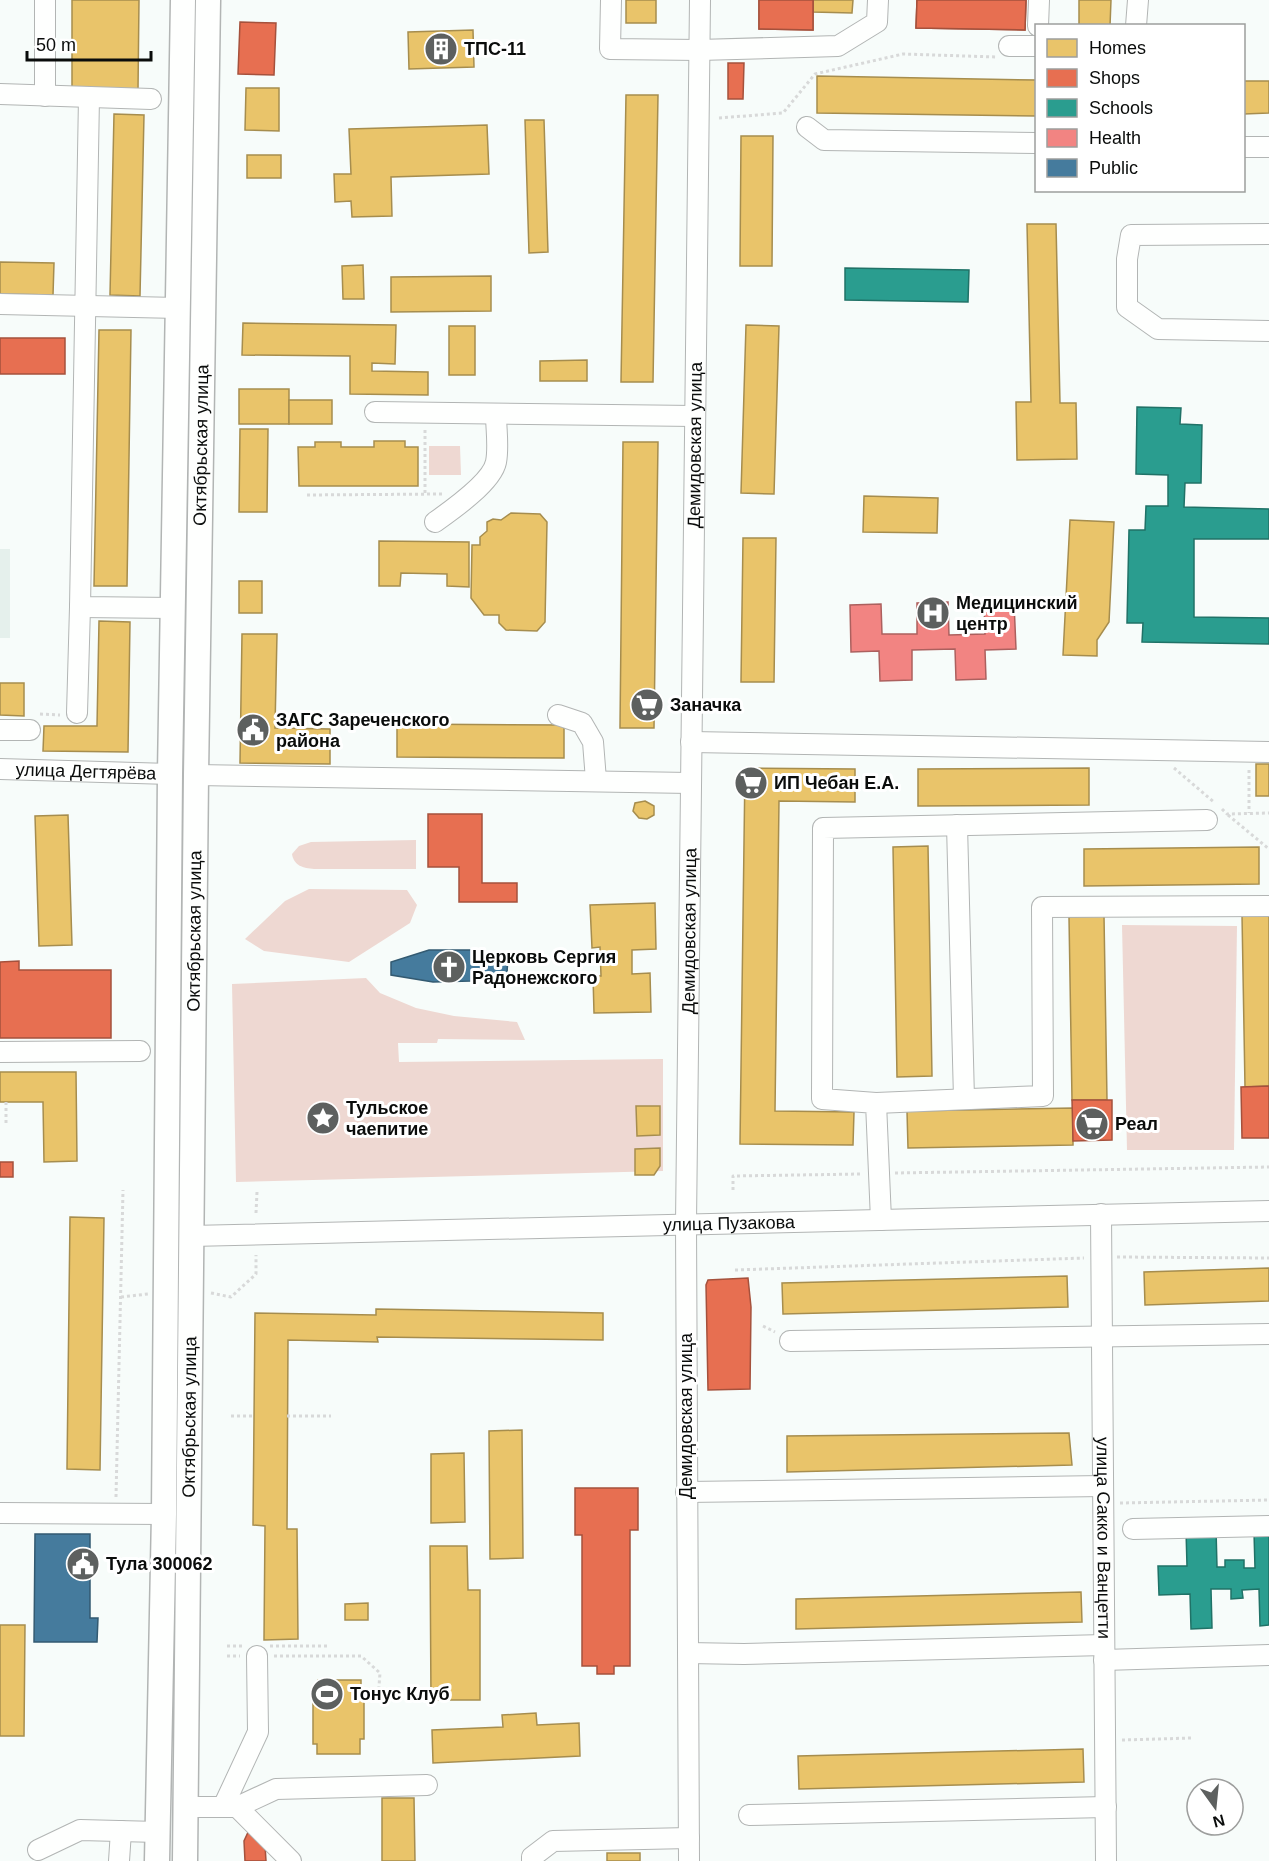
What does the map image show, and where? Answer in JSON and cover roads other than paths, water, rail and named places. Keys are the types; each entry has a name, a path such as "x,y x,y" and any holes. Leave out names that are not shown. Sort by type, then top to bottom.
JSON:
{"main road":[{"name":"Октябрьская улица","path":"183,0 170,774 179,1191 186,1861"},
{"name":"Октябрьская улица","path":"179,1191 196,775 208,0"},
{"name":"Октябрьская улица","path":"158,1861 164,1514 179,1236"}],"street":[{"path":"611,0 610,49 699,50 838,46 877,22 878,0"},
{"name":"Демидовская улица","path":"689,1861 686,1224 700,0"},
{"path":"1038,24 1039,0"},
{"path":"1136,24 1138,0"},
{"path":"45,1 45,96"},
{"path":"1006,51 1035,45"},
{"path":"0,94 151,99"},
{"path":"77,713 89,97"},
{"path":"807,127 824,140 1035,143"},
{"path":"1245,147 1269,147"},
{"path":"1269,234 1131,235 1126,260 1127,307 1158,329 1269,331"},
{"path":"0,304 178,308"},
{"path":"375,412 694,416"},
{"path":"435,522 461,504 493,470 496,461 496,414"},
{"path":"80,607 173,608"},
{"path":"558,715 582,723 594,742 596,780"},
{"path":"0,730 30,730"},
{"path":"691,742 1269,752"},
{"name":"улица Дегтярёва","path":"0,769 170,774"},
{"path":"196,775 690,783"},
{"path":"1207,820 823,828 822,1099 876,1102 1043,1096 1042,907 1269,906"},
{"path":"957,825 964,1099"},
{"path":"0,1052 140,1051"},
{"path":"876,1102 881,1220"},
{"name":"улица Пузакова","path":"179,1236 1269,1210"},
{"name":"улица Сакко и Ванцетти","path":"1101,1214 1106,1861"},
{"path":"790,1341 1269,1334"},
{"path":"686,1492 1103,1495"},
{"path":"0,1513 164,1514"},
{"path":"1133,1529 1269,1526"},
{"path":"230,1807 258,1732 256,1649"},
{"path":"688,1653 1104,1652 1269,1655"},
{"path":"186,1807 230,1807 276,1789 427,1785"},
{"path":"230,1807 291,1861"},
{"path":"749,1815 1106,1807"},
{"path":"38,1850 80,1830 158,1832"},
{"path":"119,1861 121,1831"},
{"path":"532,1861 532,1857 553,1841 689,1838"}],"place":[{"name":"ТПС-11","path":"441,49"},
{"name":"Медицинский центр","path":"933,613"},
{"name":"Заначка","path":"647,705"},
{"name":"ЗАГС Зареченского района","path":"253,730"},
{"name":"ИП Чебан Е.А.","path":"751,783"},
{"name":"Церковь Сергия Радонежского","path":"449,967"},
{"name":"Тульское чаепитие","path":"323,1118"},
{"name":"Реал","path":"1092,1124"},
{"name":"Тула 300062","path":"83,1564"},
{"name":"Тонус Клуб","path":"327,1694"}]}
